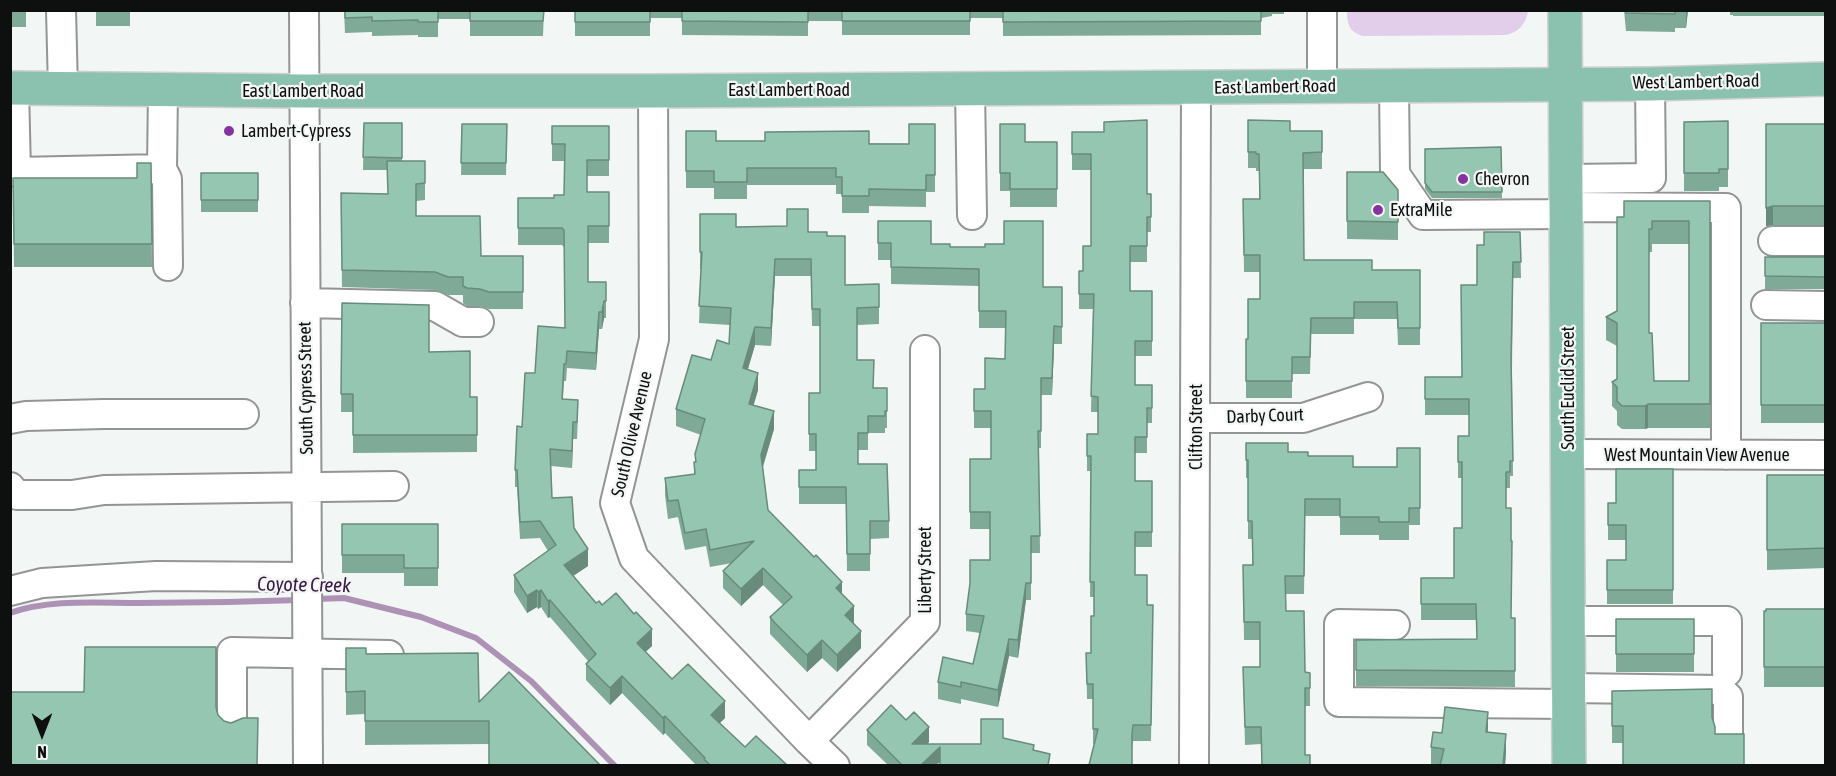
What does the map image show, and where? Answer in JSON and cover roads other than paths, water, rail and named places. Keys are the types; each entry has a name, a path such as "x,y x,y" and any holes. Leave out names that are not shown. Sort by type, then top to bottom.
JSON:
{"main road":[{"name":"South Euclid Street","path":"1565,10 1569,765"},
{"name":"West Lambert Road","path":"1567,84 1826,79"},
{"name":"East Lambert Road","path":"12,88 653,91 1567,84"}],"street":[{"path":"61,10 63,88"},
{"name":"South Cypress Street","path":"304,10 308,765"},
{"path":"1322,10 1322,86"},
{"path":"1394,85 1395,174 1423,215 1567,200 1651,178 1650,84"},
{"path":"12,88 16,172 162,170"},
{"name":"Clifton Street","path":"1194,765 1196,88"},
{"path":"163,89 162,170 167,179 168,266"},
{"path":"970,89 972,215"},
{"name":"South Olive Avenue","path":"653,91 654,339 615,503 634,558 809,741 835,765"},
{"path":"1567,200 1726,208 1726,455"},
{"path":"1773,241 1826,241"},
{"path":"305,303 435,306 463,322 478,322"},
{"path":"1766,305 1826,306"},
{"name":"Liberty Street","path":"809,741 925,622 925,350"},
{"name":"Darby Court","path":"1196,418 1303,418 1368,397"},
{"path":"10,420 26,416 244,414"},
{"name":"West Mountain View Avenue","path":"1569,454 1826,455"},
{"path":"10,487 17,495 72,495 104,490 394,486"},
{"path":"10,591 42,583 156,576 308,595"},
{"path":"1569,621 1727,621 1727,672"},
{"path":"1395,624 1339,624 1339,702 1720,690 1728,697 1728,734"},
{"path":"232,730 232,652 389,655"}],"waterway":[{"name":"Coyote Creek","path":"316,599 344,598 421,617 476,638 531,681 615,766"},
{"name":"Coyote Creek","path":"10,613 41,606 73,603 300,600"}],"place":[{"name":"Lambert-Cypress","path":"229,131"},
{"name":"Chevron","path":"1463,179"},
{"name":"ExtraMile","path":"1378,210"}]}
